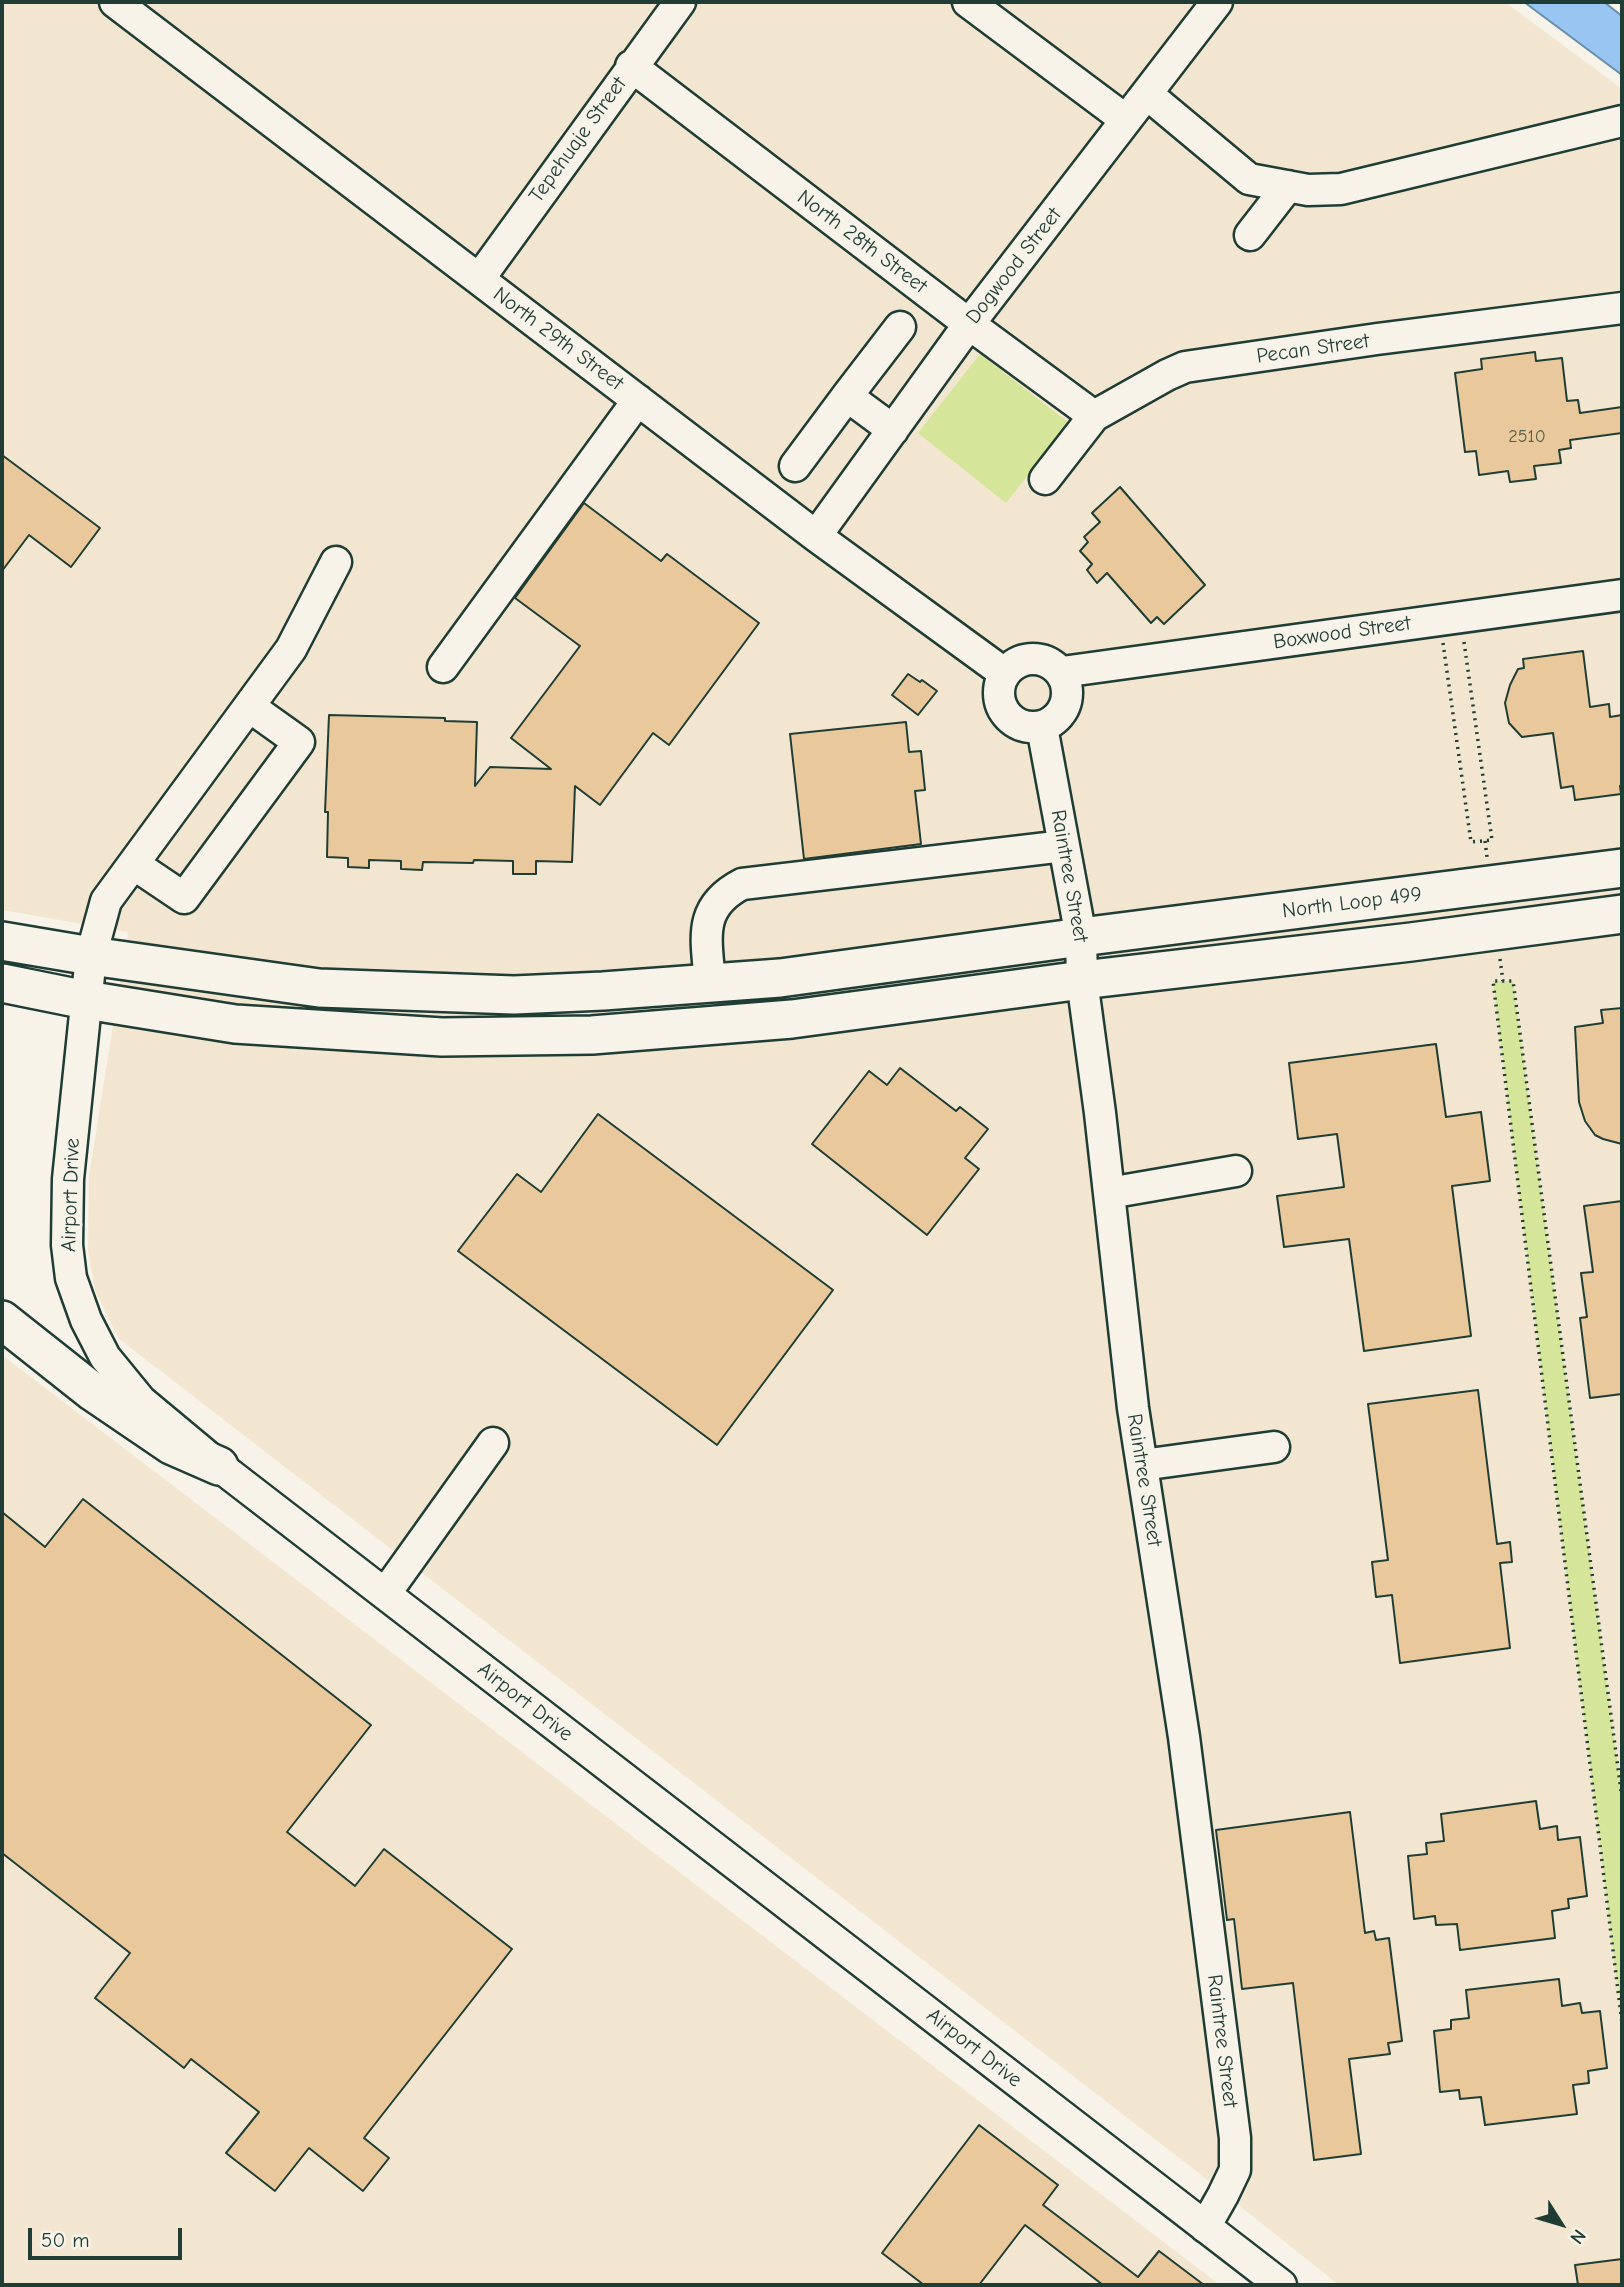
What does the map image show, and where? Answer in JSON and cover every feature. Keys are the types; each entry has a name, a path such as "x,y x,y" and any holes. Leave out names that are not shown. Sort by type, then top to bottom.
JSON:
{"main road":[{"name":"North Loop 499","path":"2,941 319,988 514,995 603,991 780,978 1622,868"},
{"path":"2,983 86,1000 249,1025 442,1037 592,1035 792,1019 1082,980 1411,942 1622,914"},
{"path":"2,1320 93,1392 171,1446 219,1466"}],"street":[{"name":"North 29th Street","path":"115,2 816,536 1004,673"},
{"name":"Tepehuaje Street","path":"479,279 680,2"},
{"path":"968,2 1126,120"},
{"name":"Dogwood Street","path":"816,536 969,324 1217,2"},
{"name":"North 28th Street","path":"632,66 969,324 1094,416"},
{"path":"1147,94 1249,179 1308,190 1341,189 1622,121"},
{"path":"1250,235 1289,186"},
{"name":"Pecan Street","path":"1045,479 1094,416 1167,375 1185,368 1377,339 1622,308"},
{"path":"795,467 900,327"},
{"path":"847,396 893,430"},
{"path":"443,667 638,400"},
{"name":"Airport Drive","path":"337,562 291,649 106,901 91,956 86,1000 68,1179 67,1245 71,1278 86,1320 106,1357 141,1401 219,1466 1281,2285"},
{"name":"Boxwood Street","path":"1062,672 1622,595"},
{"path":"1032,657 1049,661 1062,672 1068,688 1066,704 1057,718 1042,727 1025,727 1010,719 1001,706 998,689 1004,673 1016,662 1032,657"},
{"path":"135,865 184,898 299,742 250,707"},
{"name":"Raintree Street","path":"1042,727 1081,937 1082,980 1142,1465 1184,1737 1235,2138 1235,2169 1205,2227"},
{"path":"710,984 707,930 709,917 727,892 742,884 1065,846"},
{"path":"1109,1193 1236,1171"},
{"path":"385,1594 493,1443"},
{"path":"1142,1465 1274,1447"}],"path":[{"path":"1453,618 1464,650 1492,840 1471,842 1453,618"},
{"path":"1622,1798 1513,981 1493,981 1622,2023"}],"shaded area":[{"path":"2,2 1505,2 1622,89 1622,2285 1339,2285 1200,2174 118,1338 95,1290 88,1250 89,1176 128,932 2,910"},
{"path":"2,1355 1220,2285 2,2285"}],"green space":[{"path":"980,354 1069,423 1006,503 918,433"},
{"path":"1493,981 1513,981 1622,1798 1622,2023"}],"water":[{"path":"1524,2 1604,2 1622,16 1622,75"}],"building":[{"path":"1535,352 1536,361 1562,358 1567,401 1578,400 1580,413 1622,407 1622,433 1570,440 1571,448 1559,450 1561,463 1534,466 1536,479 1510,482 1508,471 1479,475 1476,451 1465,452 1455,373 1482,369 1481,359"},
{"path":"2,455 100,528 71,567 29,535 2,571"},
{"path":"1120,487 1205,585 1164,624 1157,617 1151,623 1107,573 1097,583 1087,570 1092,564 1080,551 1088,542 1084,537 1100,522 1092,513"},
{"path":"584,503 661,561 667,554 759,623 669,745 653,733 600,805 575,786 572,862 536,861 536,874 513,874 513,861 423,862 422,870 401,869 401,861 369,860 369,868 348,867 348,858 327,857 328,812 325,812 329,715 445,718 445,721 477,722 475,786 490,767 551,769 511,738 580,646 515,598"},
{"path":"1583,651 1590,707 1609,704 1610,717 1622,715 1622,785 1621,794 1575,800 1573,786 1561,788 1553,733 1522,737 1509,723 1505,703 1518,669 1524,668 1523,659"},
{"path":"908,674 937,691 918,715 892,695"},
{"path":"906,722 909,752 921,751 925,790 915,791 921,844 804,859 790,734"},
{"path":"1622,1008 1622,1144 1595,1135 1585,1121 1579,1102 1575,1027 1603,1023 1601,1010"},
{"path":"1436,1044 1446,1117 1481,1112 1490,1181 1452,1186 1471,1336 1364,1351 1349,1239 1284,1247 1277,1196 1344,1187 1337,1134 1298,1139 1289,1063"},
{"path":"900,1068 956,1111 960,1107 988,1129 965,1158 979,1169 927,1235 812,1144 869,1071 887,1085"},
{"path":"598,1114 833,1290 717,1445 458,1251 517,1174 541,1192"},
{"path":"1622,1201 1622,1394 1590,1398 1580,1318 1587,1317 1581,1273 1593,1272 1584,1206"},
{"path":"1478,1390 1497,1544 1510,1542 1512,1562 1500,1563 1510,1648 1400,1663 1392,1595 1376,1597 1372,1562 1388,1560 1368,1404"},
{"path":"83,1499 371,1725 287,1832 355,1886 384,1849 512,1949 364,2138 389,2158 363,2191 309,2148 275,2191 226,2153 259,2112 191,2059 184,2068 95,1998 130,1953 2,1853 2,1512 45,1547"},
{"path":"1536,1801 1540,1829 1557,1826 1558,1840 1580,1837 1587,1896 1568,1899 1569,1908 1552,1911 1555,1938 1460,1950 1457,1924 1436,1925 1435,1916 1414,1919 1408,1856 1427,1854 1426,1843 1444,1841 1441,1814"},
{"path":"1350,1812 1365,1933 1374,1931 1376,1940 1389,1938 1402,2041 1388,2043 1390,2054 1349,2059 1361,2154 1314,2160 1293,1983 1242,1989 1234,1919 1227,1920 1216,1830"},
{"path":"1559,1979 1562,2006 1580,2003 1582,2013 1600,2011 1607,2068 1588,2071 1589,2083 1573,2085 1577,2114 1485,2125 1481,2097 1460,2099 1459,2090 1440,2092 1434,2031 1451,2029 1451,2020 1469,2018 1466,1990"},
{"path":"979,2125 1058,2185 1043,2205 1138,2277 1159,2251 1204,2285 1103,2285 1025,2225 979,2285 924,2285 882,2253"},
{"path":"1622,2259 1622,2285 1578,2285 1575,2265"}]}
